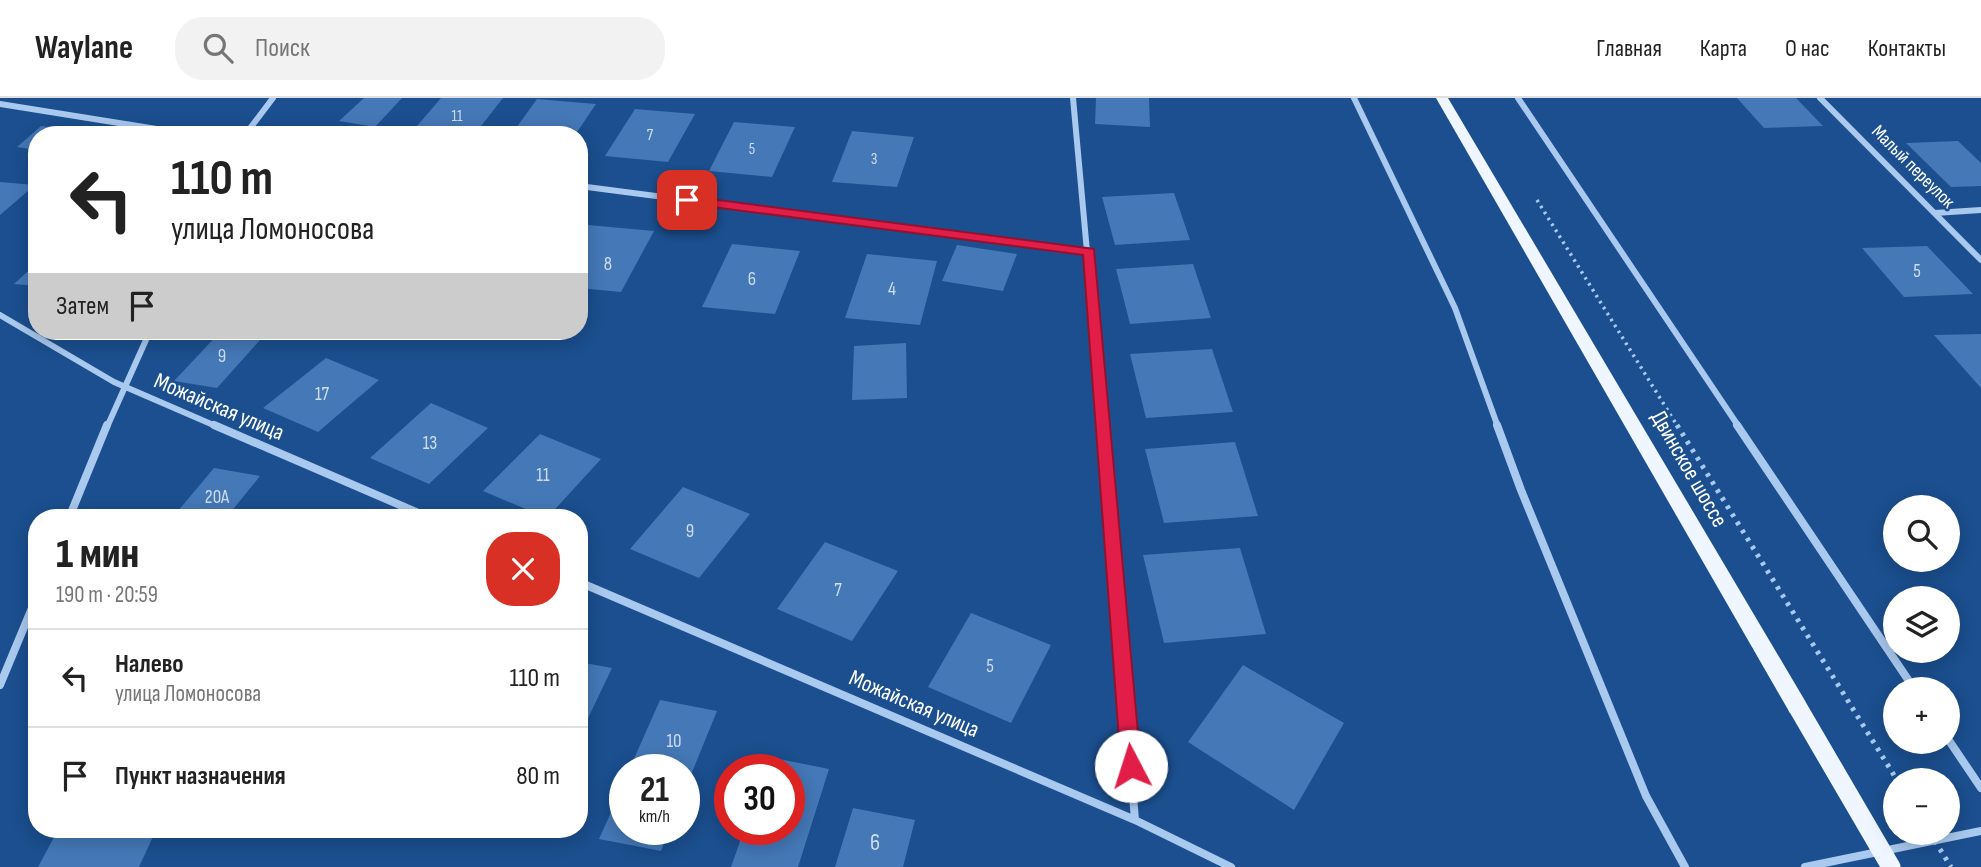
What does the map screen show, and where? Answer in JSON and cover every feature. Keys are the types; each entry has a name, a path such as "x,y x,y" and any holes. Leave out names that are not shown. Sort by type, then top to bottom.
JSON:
{"main road":[{"name":"Двинское шоссе","path":"1442,98 1891,867"}],"street":[{"path":"252,126 273,98"},
{"path":"1073,98 1089,252 1135,820"},
{"path":"1354,98 1455,308 1521,490 1646,796 1685,867"},
{"path":"1518,98 1905,677"},
{"name":"Малый переулок","path":"1820,98 1981,260"},
{"path":"0,104 138,126"},
{"path":"588,187 1089,252"},
{"path":"1935,213 1981,210"},
{"name":"Можайская улица","path":"0,314 28,331"},
{"name":"Можайская улица","path":"44,340 123,387 409,509"},
{"path":"73,509 123,387 146,340"},
{"name":"Можайская улица","path":"588,586 1135,820 1231,867"},
{"path":"0,685 28,618"},
{"path":"1958,754 1981,789"},
{"path":"1805,867 1981,831"}],"path":[{"path":"1533,193 1890,768"},
{"path":"1937,845 1951,867"}],"building":[{"path":"364,98 402,98 376,126 339,121"},
{"path":"441,98 503,98 481,126 417,126"},
{"path":"1096,98 1149,98 1150,127 1095,124"},
{"path":"1737,98 1796,98 1823,126 1764,128"},
{"path":"537,99 596,104 581,126 518,126"},
{"path":"635,109 695,114 668,162 605,156"},
{"path":"734,122 795,127 772,177 709,171"},
{"path":"852,131 914,137 897,187 832,182"},
{"path":"28,137 28,149 17,147"},
{"path":"1958,141 1981,163 1981,186 1951,187 1906,143"},
{"path":"0,182 28,184 28,191 0,215"},
{"path":"1174,193 1190,240 1115,245 1102,197"},
{"path":"588,225 654,231 621,292 588,289"},
{"path":"732,244 800,251 775,314 702,307"},
{"path":"957,245 1017,254 1003,291 942,281"},
{"path":"1927,246 1973,294 1904,297 1862,248"},
{"path":"867,254 937,261 920,325 845,318"},
{"path":"1193,264 1211,318 1130,324 1116,269"},
{"path":"28,271 28,285 14,284"},
{"path":"1981,334 1981,388 1934,335"},
{"path":"213,340 260,340 217,388 174,381"},
{"path":"906,343 907,398 852,400 854,346"},
{"path":"1212,349 1233,412 1146,418 1130,354"},
{"path":"326,358 379,380 318,432 263,408"},
{"path":"431,403 488,428 429,484 370,458"},
{"path":"540,434 601,459 555,509 526,509 483,491"},
{"path":"1235,442 1258,516 1164,523 1145,449"},
{"path":"214,468 260,476 233,509 180,509"},
{"path":"683,487 750,514 699,578 630,549"},
{"path":"825,542 898,571 852,641 777,609"},
{"path":"1240,548 1266,634 1164,643 1143,555"},
{"path":"971,613 1051,645 1011,723 928,687"},
{"path":"588,664 612,668 588,718"},
{"path":"1243,665 1344,723 1294,810 1188,742"},
{"path":"660,700 717,711 699,754 636,754"},
{"path":"805,764 829,769 805,845"},
{"path":"853,808 915,820 903,867 835,867"},
{"path":"609,817 609,841 599,839"},
{"path":"54,838 152,838 139,867 38,867"},
{"path":"630,845 663,845 661,851"},
{"path":"739,845 805,845 798,867 731,867"}],"route":[{"path":"687,200 1089,252 1131,766"}]}
